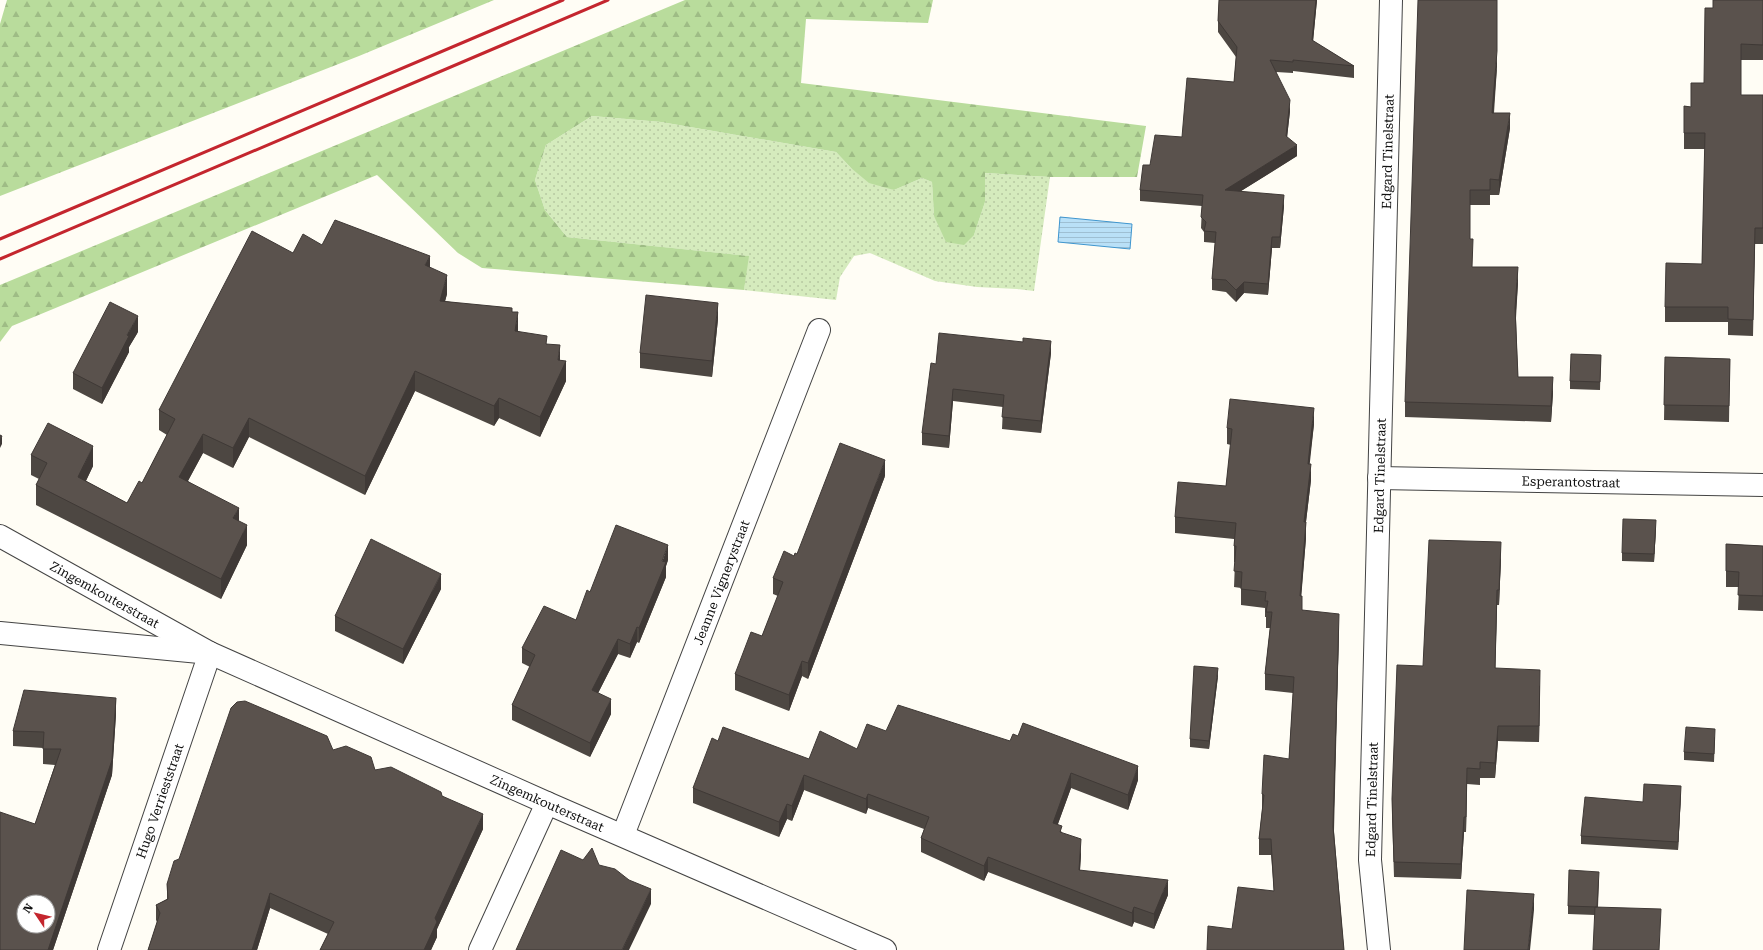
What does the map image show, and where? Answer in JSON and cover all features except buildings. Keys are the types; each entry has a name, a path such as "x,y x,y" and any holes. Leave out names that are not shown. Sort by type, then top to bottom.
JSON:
{"street":[{"name":"Edgard Tinelstraat","path":"1379,950 1370,860 1391,0"},
{"name":"Jeanne Vignerystraat","path":"623,836 820,330"},
{"name":"Esperantostraat","path":"1379,478 1763,485"},
{"name":"Zingemkouterstraat","path":"0,536 210,653 879,949"},
{"name":"Zingemkouterstraat","path":"0,633 210,653"},
{"name":"Hugo Verrieststraat","path":"109,950 210,653"},
{"path":"480,950 547,803"}],"green space":[{"path":"7,0 494,0 359,56 0,196 0,24"},
{"path":"685,0 933,0 928,23 806,19 801,83 1146,126 1137,177 1050,177 985,173 985,202 974,235 964,245 946,242 934,216 932,182 922,178 894,190 869,183 851,168 836,152 661,122 592,116 546,145 535,180 545,210 567,237 749,256 744,290 482,268 458,253 377,175 12,326 0,342 0,285"},
{"path":"592,116 661,122 836,152 851,168 894,190 922,178 932,182 934,216 974,235 985,202 984,173 1050,177 1034,291 977,287 935,281 870,253 854,256 840,277 836,300 744,290 748,256 567,237 545,210 535,180 546,145"}],"water":[{"path":"1060,217 1132,224 1130,249 1058,242"}],"railway":[{"path":"0,239 563,0"},
{"path":"0,259 608,0"}]}
